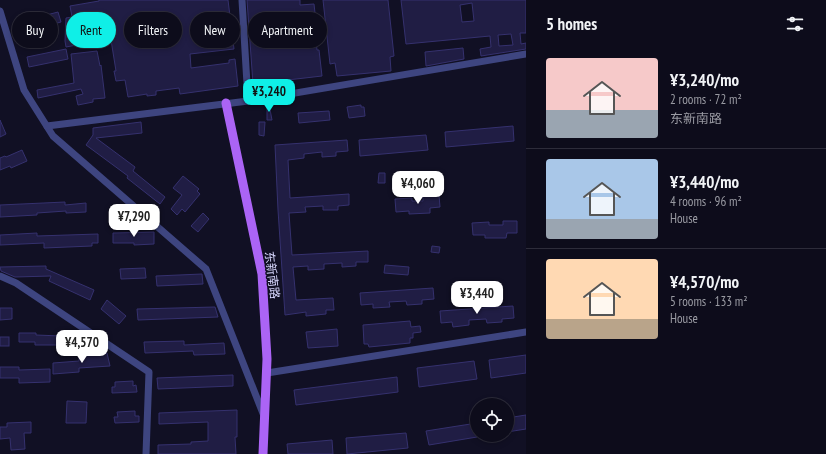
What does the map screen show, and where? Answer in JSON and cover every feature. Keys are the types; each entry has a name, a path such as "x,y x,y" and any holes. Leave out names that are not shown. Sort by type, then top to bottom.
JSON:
{"main road":[{"name":"东新南路","path":"226,103 262,274 267,359 263,454"}],"street":[{"path":"242,0 248,101"},
{"path":"0,11 24,90 53,136 206,269 264,418"},
{"path":"47,126 248,101 526,54"},
{"path":"0,276 16,282 149,372 146,454"},
{"path":"267,373 526,332"}],"building":[{"path":"228,0 229,12 190,12 190,48 234,49 190,54 191,68 229,63 229,60 235,59 238,86 180,94 179,88 156,91 156,95 147,96 147,94 128,97 125,80 116,81 114,71 116,71 112,48 116,48 116,12 71,12 70,6 99,1"},
{"path":"247,0 300,0 300,5 314,4 315,12 248,12 248,14"},
{"path":"323,0 388,0 394,56 390,57 391,71 337,76 335,63 330,64 327,37 327,12 324,12"},
{"path":"401,0 526,0 526,33 520,33 521,44 526,43 526,49 481,56 480,49 491,47 490,36 406,44","holes":["472,3 474,21 462,22 460,5","511,34 513,45 499,46 498,35"]},
{"path":"58,12 61,22 58,23"},
{"path":"66,18 66,47 65,41"},
{"path":"250,48 317,48 317,50 319,50 322,76 253,84"},
{"path":"463,48 464,59 426,66 425,52"},
{"path":"66,49 68,59 29,67 27,57"},
{"path":"97,51 100,66 101,65 105,98 93,99 93,102 78,105 76,96 83,94 81,89 38,98 37,90 74,83 71,54"},
{"path":"269,104 272,120 267,120 267,105"},
{"path":"361,105 361,107 364,107 365,116 349,118 347,107"},
{"path":"329,111 330,120 299,123 298,113"},
{"path":"0,120 6,134 0,137"},
{"path":"141,122 142,133 96,138 135,167 133,171 165,197 160,204 127,178 128,176 86,145 93,135 93,128"},
{"path":"259,122 265,122 264,136 259,135"},
{"path":"513,126 514,141 446,147 445,132"},
{"path":"426,135 428,150 360,156 359,140"},
{"path":"347,140 348,151 336,152 336,156 322,157 322,152 304,154 304,158 288,160 290,198 349,194 349,205 338,206 338,210 323,210 323,206 305,207 306,212 289,213 292,255 368,251 368,262 356,262 356,266 342,267 342,263 324,264 324,269 308,270 308,266 293,267 296,300 333,298 334,310 326,310 326,314 306,316 306,312 285,315 275,145"},
{"path":"22,150 27,161 11,168 10,166 0,170 0,158"},
{"path":"379,173 385,173 385,183 378,183"},
{"path":"183,176 199,189 197,191 200,194 185,212 182,209 177,215 171,209 182,195 173,188"},
{"path":"439,195 440,207 430,208 430,213 409,214 409,211 396,212 395,199 412,198 412,201 423,201 423,196"},
{"path":"65,202 65,205 86,203 86,212 66,213 66,211 37,213 37,215 0,217 0,205"},
{"path":"203,213 209,219 198,232 191,226"},
{"path":"503,221 517,221 517,233 507,233 506,238 485,238 485,235 473,235 472,223 489,222 489,225 503,225"},
{"path":"154,232 154,244 134,245 134,243 113,243 113,233"},
{"path":"37,233 37,236 98,234 98,243 92,243 92,246 44,248 44,243 0,245 0,235"},
{"path":"432,246 440,247 439,253 431,252"},
{"path":"385,265 409,267 408,275 384,273"},
{"path":"46,266 46,269 94,290 90,300 49,281 51,276 15,277 1,271 0,267"},
{"path":"145,268 146,278 121,279 120,269"},
{"path":"202,274 203,284 157,286 156,276"},
{"path":"433,288 434,299 422,300 422,304 407,305 406,301 389,302 390,307 373,308 373,304 361,305 360,293"},
{"path":"107,300 126,316 119,324 101,309"},
{"path":"513,306 514,318 502,319 502,322 487,323 486,319 469,320 469,325 453,327 452,322 441,323 440,311"},
{"path":"215,307 218,317 138,320 137,309"},
{"path":"0,308 12,308 12,319 0,320"},
{"path":"410,321 411,327 420,326 421,332 413,333 413,338 410,338 410,343 369,347 368,344 364,344 363,325"},
{"path":"337,329 338,346 308,348 306,332"},
{"path":"19,333 36,333 36,335 61,336 61,345 35,345 35,342 19,342"},
{"path":"0,337 9,337 9,346 0,346"},
{"path":"184,341 184,345 224,343 225,354 194,355 193,351 145,353 144,342"},
{"path":"107,353 110,366 79,368 79,372 53,374 53,363 79,361 79,357"},
{"path":"526,355 526,373 491,378 489,360"},
{"path":"474,361 477,379 419,387 417,368"},
{"path":"0,367 19,367 19,370 50,369 50,382 19,383 19,378 0,378"},
{"path":"233,375 233,386 158,389 157,378"},
{"path":"397,377 398,392 296,405 294,390"},
{"path":"133,381 133,386 136,385 137,392 112,393 112,387 115,387 115,382"},
{"path":"67,401 87,402 86,423 66,423"},
{"path":"237,410 237,437 235,437 236,454 158,454 158,445 191,444 191,442 208,441 208,422 159,424 159,413"},
{"path":"135,411 135,416 139,416 139,422 115,423 114,417 118,417 117,412"},
{"path":"526,415 526,429 514,431 514,417"},
{"path":"31,422 31,433 24,433 25,449 11,450 10,438 0,439 0,427 7,427 7,423"},
{"path":"470,424 470,438 429,445 426,431"},
{"path":"406,433 408,448 347,454 346,438"},
{"path":"332,440 333,454 288,454 287,444"}]}
